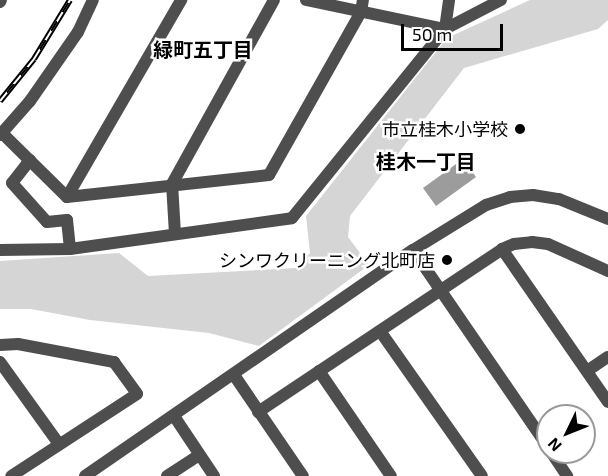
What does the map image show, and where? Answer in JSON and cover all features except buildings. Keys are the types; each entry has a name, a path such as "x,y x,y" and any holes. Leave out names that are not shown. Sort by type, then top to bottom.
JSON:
{"street":[{"path":"67,197 1,134 30,101 78,32 93,0"},
{"path":"67,197 180,0"},
{"path":"175,234 172,184 274,0"},
{"path":"306,0 362,6 446,29"},
{"path":"446,29 449,0"},
{"path":"0,250 70,249 292,219 446,29 501,0"},
{"path":"67,197 269,175 362,6"},
{"path":"30,160 12,183 47,222 67,220 70,249"},
{"path":"85,476 413,249 486,205 510,196 533,195 559,199 608,219"},
{"path":"258,412 502,249 532,242 549,244 608,271"},
{"path":"413,249 536,429"},
{"path":"502,249 608,402"},
{"path":"380,331 482,476"},
{"path":"0,345 18,344 114,362 137,394 11,476"},
{"path":"587,371 608,357"},
{"path":"0,362 59,444"},
{"path":"319,371 391,476"},
{"path":"234,375 303,476"},
{"path":"174,416 214,476"},
{"path":"167,476 199,455"}],"shaded area":[{"path":"530,0 608,0 608,20 598,29 464,68 350,216 348,237 369,265 259,346 209,333 90,320 31,309 0,309 0,261 119,253 148,276 296,268 310,253 306,216 447,38"},
{"path":"463,159 476,177 436,206 423,188"}],"railway":[{"path":"0,101 34,59 70,0"}],"place":[{"name":"市立桂木小学校","path":"520,129"},
{"name":"シンワクリーニング北町店","path":"447,260"}],"district":[{"name":"緑町五丁目","path":"203,49"},
{"name":"桂木一丁目","path":"426,161"}]}
